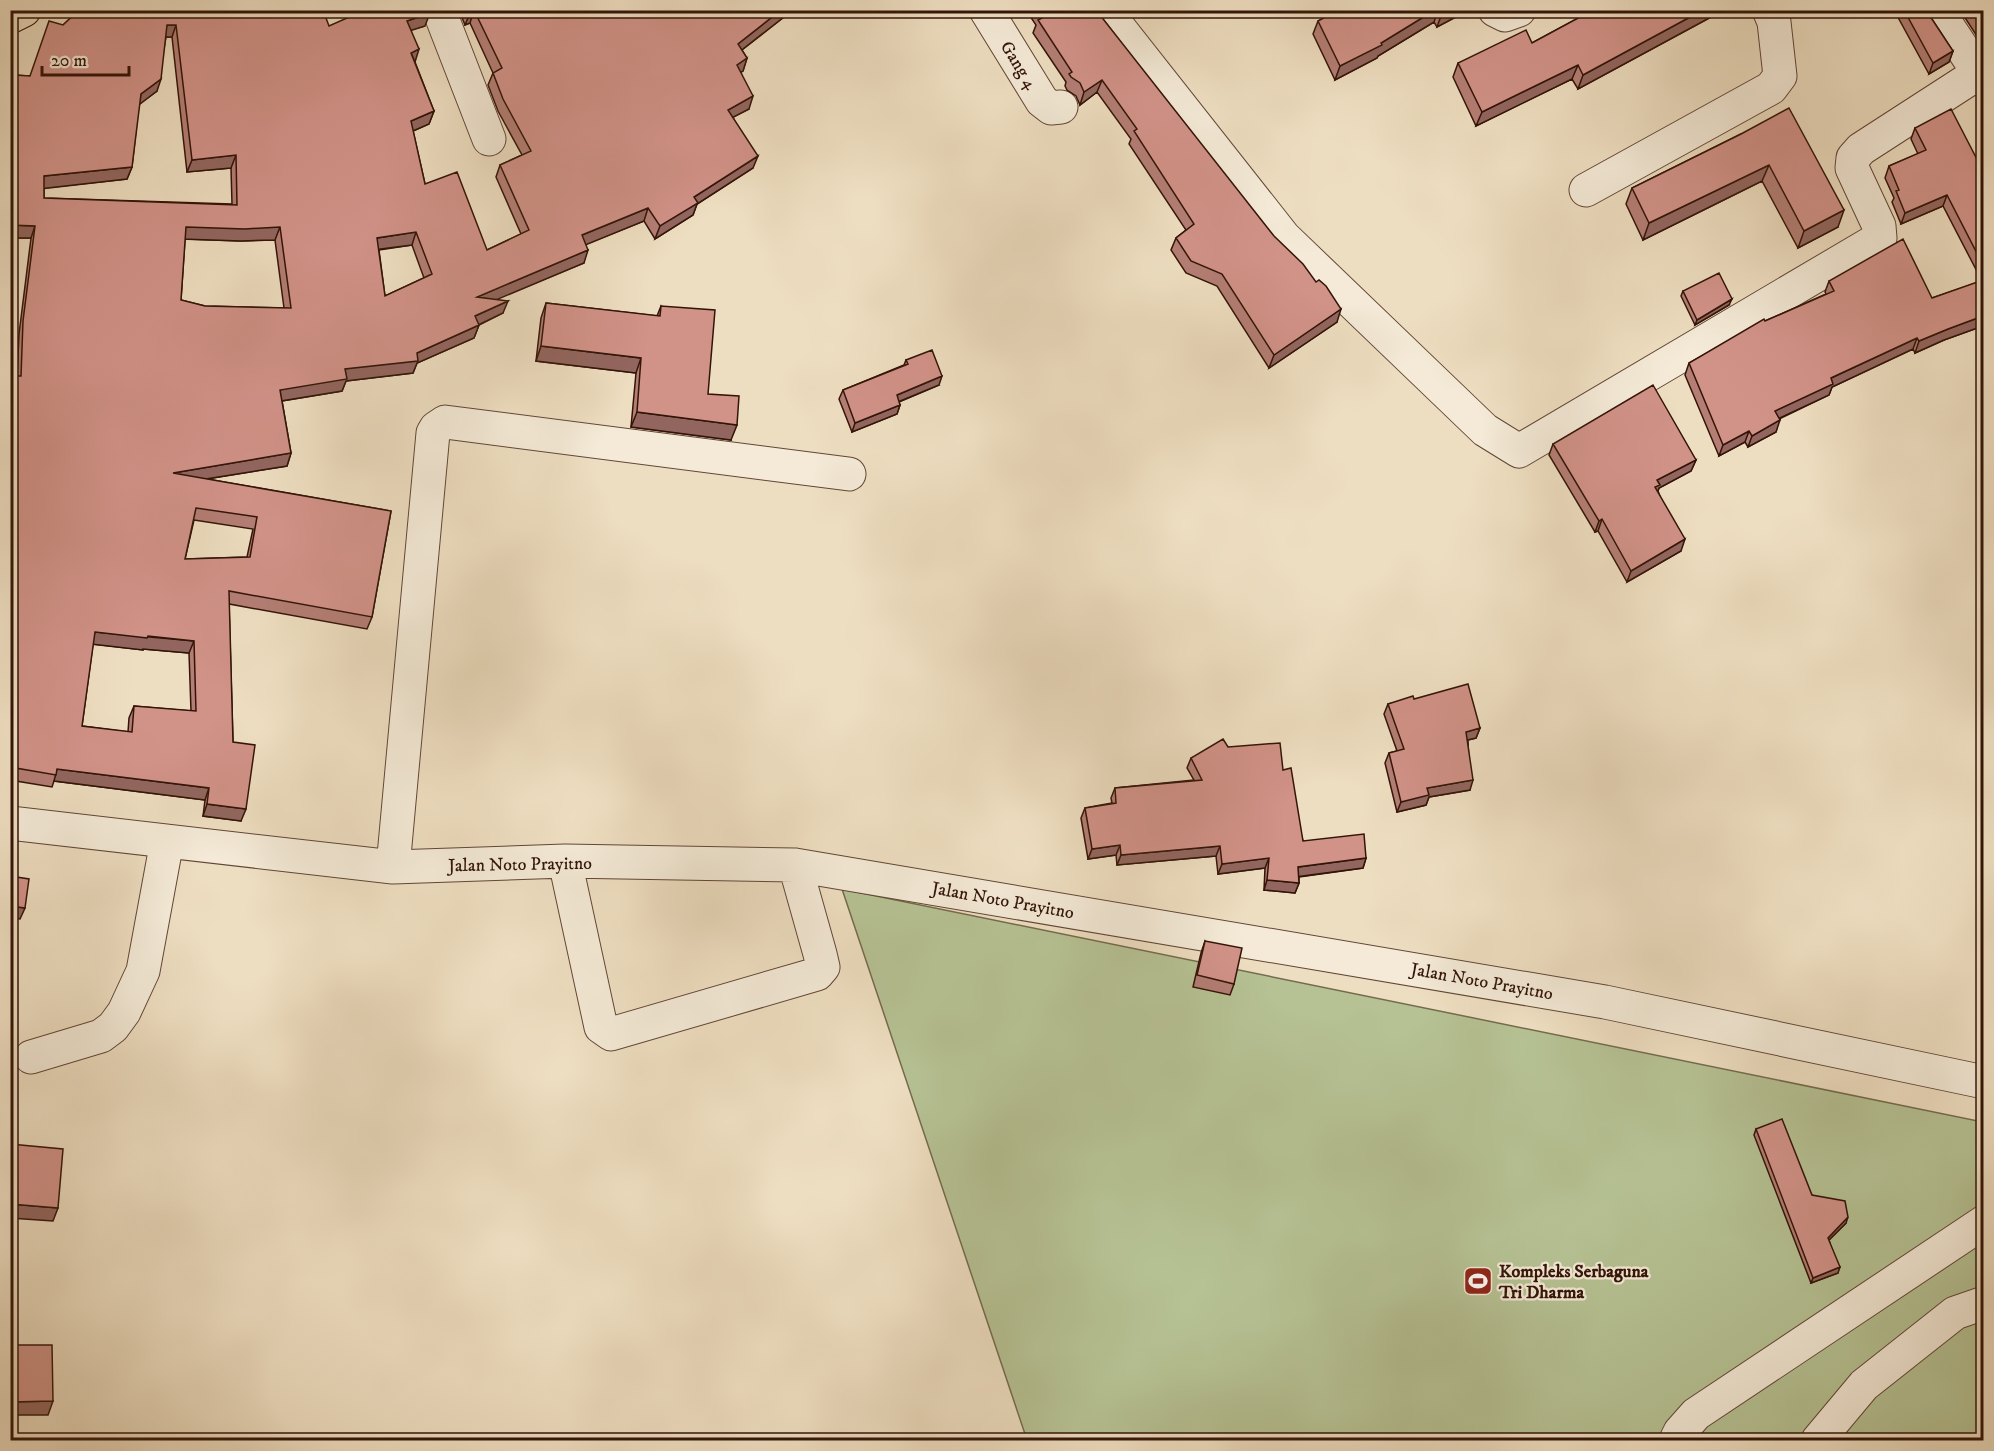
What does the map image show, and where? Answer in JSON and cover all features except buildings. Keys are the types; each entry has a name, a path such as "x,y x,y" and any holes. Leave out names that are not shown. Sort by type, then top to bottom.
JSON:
{"highway":[{"path":"10,17 24,10"}],"street":[{"path":"439,10 489,140"},
{"name":"Gang 4","path":"986,10 1042,101 1051,108 1061,107"},
{"path":"1105,10 1284,237 1485,430 1518,451 1880,238 1880,226 1852,168 1853,158 1861,149 1980,77 1945,13"},
{"path":"1495,10 1505,15 1519,10"},
{"path":"1586,190 1771,88 1780,76 1774,22 1769,10"},
{"path":"393,867 433,433 436,428 445,422 849,474"},
{"name":"Jalan Noto Prayitno","path":"10,823 393,867 565,861 795,865 1605,1002 1983,1082"},
{"path":"31,1057 101,1036 113,1027 124,1012 143,971 167,841"},
{"path":"565,861 601,1027 611,1034 817,974 823,966 795,865"},
{"path":"1676,1440 1696,1414 1983,1222"},
{"path":"1818,1440 1864,1385 1955,1313 1983,1303"}],"green space":[{"name":"Kompleks Serbaguna Tri Dharma","path":"842,889 1983,1122 1983,1440 1027,1440"}],"place":[{"name":"Kompleks Serbaguna Tri Dharma","path":"1478,1281"}]}
